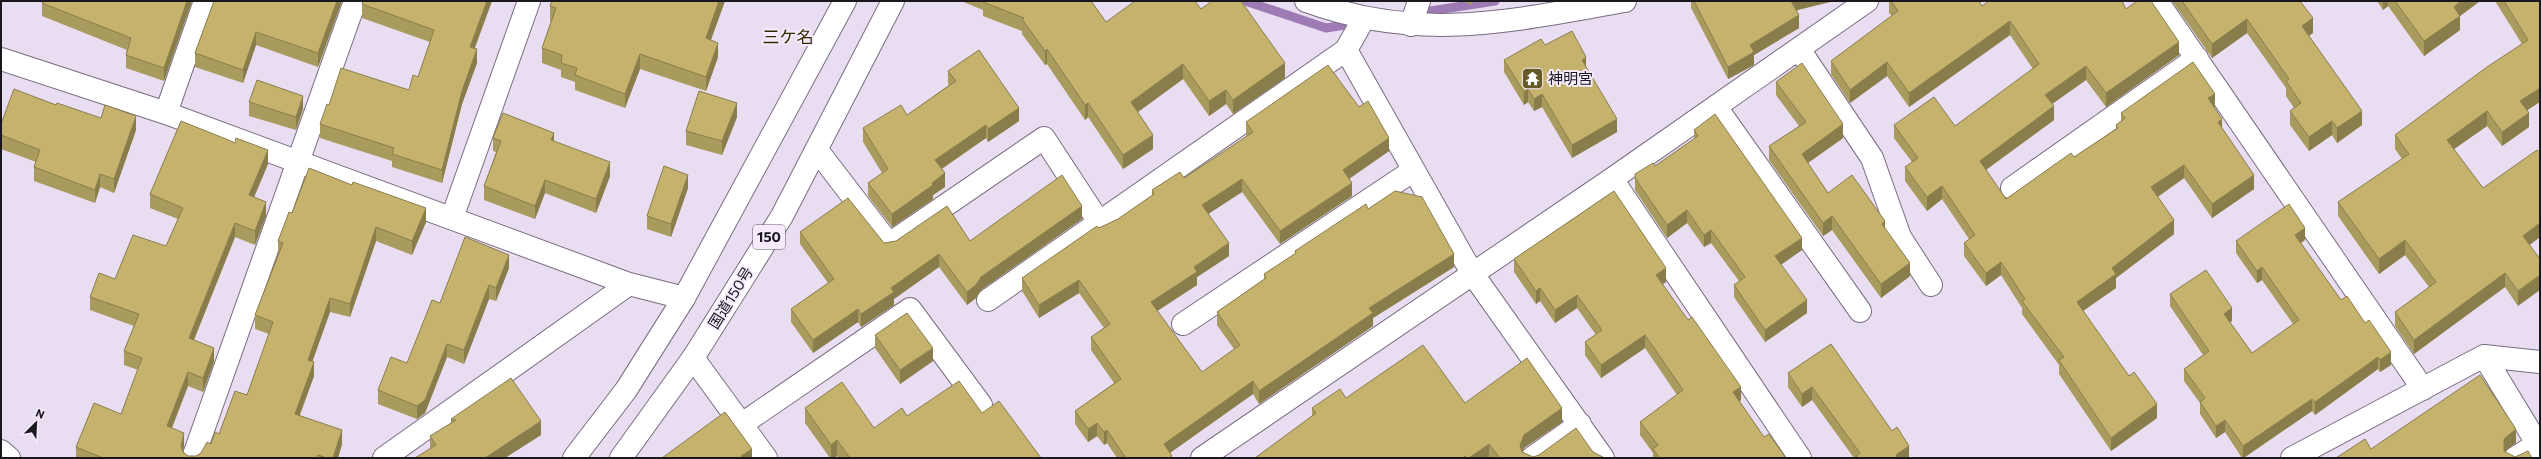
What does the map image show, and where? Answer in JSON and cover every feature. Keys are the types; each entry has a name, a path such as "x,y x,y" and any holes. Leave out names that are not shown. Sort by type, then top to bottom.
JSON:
{"main road":[{"path":"166,113 205,1"},
{"path":"193,458 355,1"},
{"path":"452,218 529,1"},
{"path":"574,458 626,390 684,298 845,1"},
{"name":"国道150号","path":"621,458 693,358 782,216 893,1"},
{"path":"1306,1 1364,18 1411,26 1451,26 1494,23 1625,1"},
{"path":"1411,26 1419,1"},
{"path":"1202,458 1612,179 1867,1"},
{"path":"2157,1 2423,389"},
{"path":"988,300 1346,50 1364,18"},
{"path":"1799,49 1872,158 1900,237 1931,285"},
{"path":"1346,50 1472,273 1603,458"},
{"path":"2012,188 2197,58"},
{"path":"1,59 166,113 629,284 684,298"},
{"path":"1716,107 1860,311"},
{"path":"817,150 889,244 1044,138 1099,222"},
{"path":"1183,324 1414,170"},
{"path":"1612,179 1800,458"},
{"path":"384,458 629,284"},
{"path":"742,424 910,309 981,405"},
{"path":"2484,356 2539,446 2515,458"},
{"path":"2292,458 2484,356 2540,362"},
{"path":"693,358 766,458"},
{"path":"1532,458 1580,424"},
{"path":"1,451 9,458"}],"building":[{"path":"42,1 187,1 164,68 126,55 131,38 42,3"},
{"path":"214,1 337,1 318,53 256,32 243,70 195,53"},
{"path":"363,1 487,1 470,47 477,49 462,91 442,170 392,154 394,148 320,124 327,104 329,105 341,68 409,90 413,75 418,77 434,30 362,4"},
{"path":"552,1 719,1 706,38 718,43 706,77 640,54 625,94 575,75 577,68 561,63 562,55 542,48 556,8 550,6"},
{"path":"983,1 1091,1 1106,22 1135,1 1195,1 1201,9 1212,1 1241,1 1285,63 1233,100 1226,90 1209,101 1183,64 1131,102 1153,135 1123,155 1088,103 1085,105 1047,49 1045,51 1022,19 1024,18"},
{"path":"1694,1 1791,1 1799,15 1750,45 1754,52 1728,67"},
{"path":"1891,1 1979,1 1982,6 1989,1 2122,1 2126,9 2137,1 2151,1 2179,42 2106,93 2086,66 2045,95 2054,106 1980,161 2006,199 2071,153 2074,157 2118,128 2116,125 2125,118 2121,113 2193,62 2215,94 2208,98 2222,119 2218,122 2254,175 2212,204 2184,165 2151,187 2174,220 2112,268 2116,274 2077,302 2129,376 2134,372 2157,404 2111,438 2059,360 2064,357 2022,301 2025,299 2001,262 1986,273 1964,243 1975,235 1942,186 1927,197 1905,167 1918,158 1894,125 1934,97 1955,126 2039,64 2010,21 1909,93 1887,62 1850,90 1831,61 1898,11"},
{"path":"2182,1 2300,1 2313,18 2302,26 2362,111 2337,128 2332,121 2309,137 2290,111 2301,103 2286,81 2289,79 2247,19 2212,44"},
{"path":"2395,1 2461,1 2454,7 2460,16 2424,41"},
{"path":"2504,1 2540,1 2540,88 2520,101 2529,113 2502,132 2487,111 2447,140 2483,188 2537,150 2540,154 2540,223 2523,236 2540,259 2540,275 2518,291 2505,273 2414,340 2395,312 2436,282 2405,240 2379,259 2338,202 2409,154 2395,135 2487,67 2528,40"},
{"path":"1572,31 1586,57 1582,60 1617,119 1572,145 1542,94 1534,99 1528,89 1524,92 1504,60 1541,39 1545,45"},
{"path":"979,50 1019,108 988,129 986,125 935,160 945,173 932,183 933,185 892,214 868,183 888,169 863,128 901,105 907,115 956,81 948,71"},
{"path":"1802,63 1843,124 1802,154 1828,193 1852,175 1885,221 1882,224 1910,263 1881,284 1832,216 1823,223 1769,146 1806,122 1776,82"},
{"path":"1328,65 1359,107 1368,101 1389,138 1343,170 1352,183 1280,231 1242,179 1202,205 1229,243 1194,267 1197,272 1151,302 1202,372 1240,345 1217,312 1266,278 1264,274 1296,253 1295,251 1366,204 1368,209 1395,191 1422,197 1454,254 1369,308 1373,313 1259,391 1253,381 1164,444 1172,456 1170,458 1126,458 1107,430 1104,432 1097,423 1088,429 1075,411 1121,379 1091,337 1110,324 1079,280 1039,305 1022,278 1097,226 1099,228 1118,219 1154,194 1152,190 1180,172 1184,178 1253,132 1246,122"},
{"path":"257,80 303,96 296,117 249,102"},
{"path":"14,89 56,105 57,103 101,118 105,105 136,116 114,179 100,174 95,190 34,167 40,150 1,135 1,124"},
{"path":"699,91 737,103 722,141 686,131"},
{"path":"503,113 554,133 551,140 610,162 596,199 545,180 535,206 484,186 501,141 493,138"},
{"path":"1715,114 1802,238 1775,256 1807,300 1765,330 1734,285 1745,277 1711,230 1704,235 1687,210 1667,225 1635,178 1635,174 1653,163 1655,166 1698,136 1694,130"},
{"path":"181,121 235,143 236,138 268,150 249,195 266,202 255,231 235,223 189,338 214,348 203,378 188,372 167,426 184,433 181,446 183,452 188,456 196,456 201,453 207,442 211,444 215,432 219,434 235,391 247,395 273,322 255,315 283,243 278,241 289,212 292,213 309,168 352,185 353,182 426,208 412,241 376,227 350,304 330,298 308,360 314,362 295,414 342,430 333,458 318,455 316,458 103,458 76,447 94,403 121,414 142,358 124,351 139,314 90,297 99,273 115,279 133,235 166,246 183,208 150,194"},
{"path":"664,166 688,175 671,224 647,216"},
{"path":"1062,175 1082,206 981,277 976,285 967,292 939,254 891,288 894,292 861,314 858,309 813,340 791,309 834,279 800,232 848,198 884,243 896,241 947,206 970,241"},
{"path":"1614,191 1666,268 1656,275 1688,320 1692,317 1741,387 1733,392 1764,437 1769,434 1786,458 1660,458 1653,449 1658,445 1640,422 1683,390 1645,335 1601,365 1585,342 1602,330 1577,295 1555,310 1540,288 1536,291 1514,259"},
{"path":"2289,204 2305,228 2295,235 2341,300 2347,296 2365,323 2369,320 2391,352 2380,360 2378,357 2315,402 2312,399 2243,446 2225,420 2216,426 2200,402 2205,398 2184,369 2209,351 2170,294 2206,270 2232,308 2224,314 2252,353 2299,320 2262,267 2257,271 2236,241"},
{"path":"465,237 509,255 496,288 489,285 464,350 447,344 425,400 417,406 378,390 391,357 407,363 432,300 440,303"},
{"path":"907,313 933,348 900,370 875,335"},
{"path":"1831,344 1892,431 1897,427 1909,446 1896,455 1898,458 1858,458 1856,456 1860,453 1812,387 1802,394 1788,373"},
{"path":"1423,345 1465,403 1527,358 1562,408 1524,435 1520,445 1522,452 1533,457 1539,455 1576,428 1593,452 1603,458 1500,458 1489,444 1469,458 1466,458 1465,456 1463,458 1255,458 1316,413 1312,408 1340,389 1346,398"},
{"path":"2480,375 2516,429 2504,439 2504,451 2515,457 2528,451 2532,458 2336,458 2365,439 2371,449"},
{"path":"511,378 541,421 485,458 415,458 436,445 430,436 456,420 451,419"},
{"path":"959,381 982,413 999,401 1041,458 850,458 837,440 831,445 805,408 842,382 874,428 902,408 907,416"},
{"path":"725,412 752,449 741,456 743,458 662,458"}],"waterway":[{"path":"1245,1 1326,28 1358,23"},
{"path":"1417,13 1495,1"}],"place":[{"name":"神明宮","path":"1533,79"}],"district":[{"name":"三ケ名","path":"788,37"}]}
